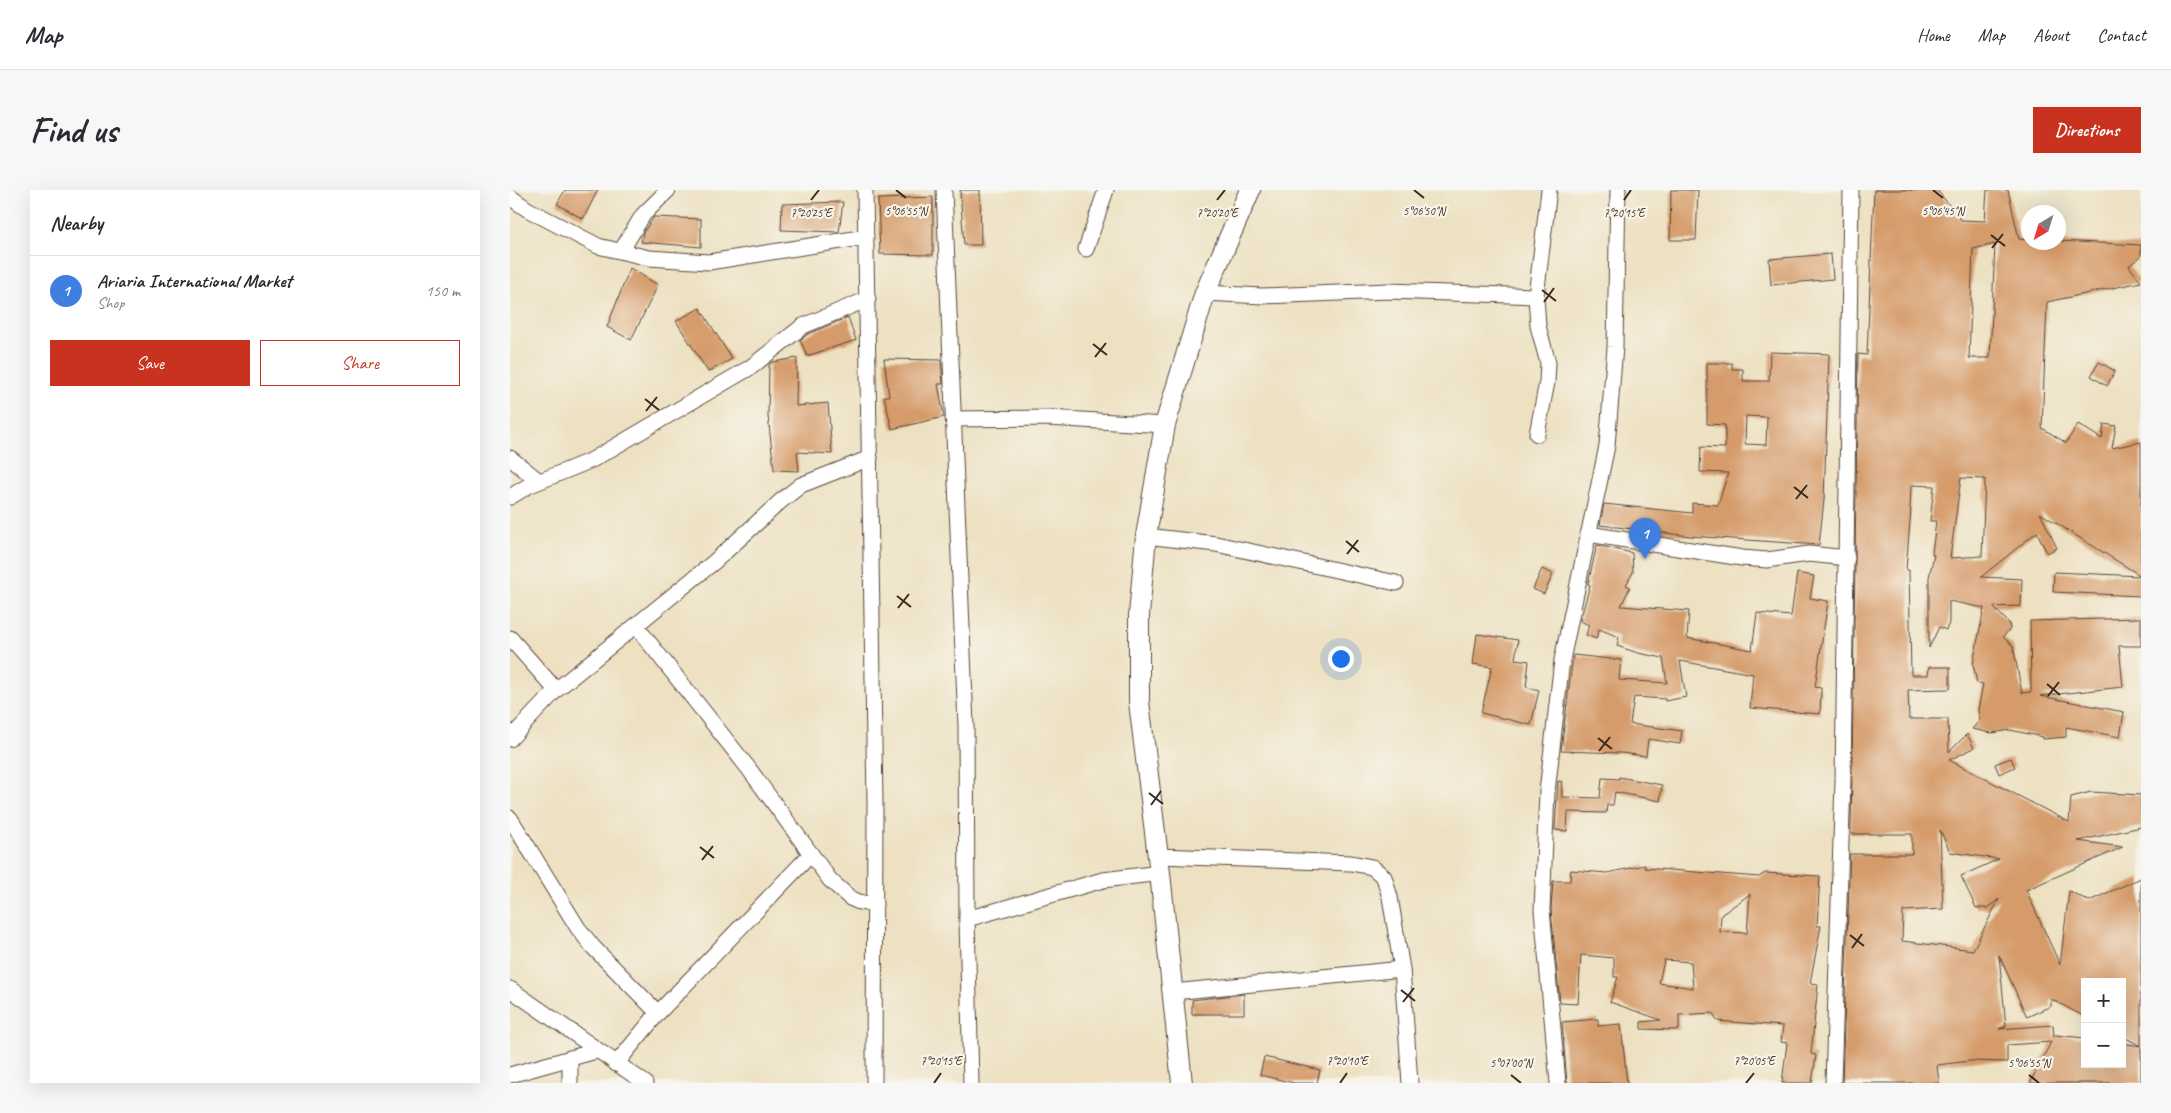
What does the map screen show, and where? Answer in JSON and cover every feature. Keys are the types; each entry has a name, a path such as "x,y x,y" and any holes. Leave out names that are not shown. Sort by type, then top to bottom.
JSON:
{"main road":[{"path":"1182,1083 1140,702 1139,615 1146,536 1165,425 1205,293 1250,190"}],"street":[{"path":"621,251 643,216 668,190"},
{"path":"865,190 875,905 874,1083"},
{"path":"944,190 966,726 967,919 971,1083"},
{"path":"1086,249 1106,190"},
{"path":"1537,434 1547,382 1548,364 1538,326 1536,296 1549,190"},
{"path":"1558,1083 1542,910 1547,792 1562,660 1607,446 1615,346 1618,190"},
{"path":"1833,1083 1843,781 1851,190"},
{"path":"510,197 527,209 598,246 649,258 709,262 866,237"},
{"path":"1205,293 1262,296 1388,291 1536,296"},
{"path":"510,497 539,481 592,460 751,366 803,326 868,299"},
{"path":"953,419 1048,418 1165,425"},
{"path":"510,458 539,481"},
{"path":"510,739 556,690 714,562 801,485 870,458"},
{"path":"1588,534 1742,558 1767,560 1809,554 1847,558"},
{"path":"1146,536 1216,544 1396,583"},
{"path":"636,626 749,769 830,880 843,893 859,902 875,905"},
{"path":"510,638 556,690"},
{"path":"510,818 578,928 593,947 658,1013"},
{"path":"616,1064 658,1013 811,854"},
{"path":"967,919 1159,864 1351,863 1372,867 1384,877 1390,897 1402,969 1410,1083"},
{"path":"1173,992 1402,969"},
{"path":"510,989 596,1051 645,1083"},
{"path":"510,1075 596,1051"},
{"path":"570,1058 570,1083"}],"building":[{"path":"565,190 598,190 583,219 557,204"},
{"path":"960,190 980,190 981,245 964,245"},
{"path":"1671,190 1698,190 1696,240 1670,240"},
{"path":"1874,190 1937,190 1961,220 1985,221 1987,190 2008,190 2019,239 2021,239 2021,250 2066,250 2066,241 2141,245 2141,256 2129,266 2141,282 2047,302 2042,428 2066,443 2078,424 2102,439 2104,424 2116,426 2112,448 2141,442 2141,576 2040,513 2057,548 2047,553 2037,532 1981,577 2022,579 2021,606 1993,607 2009,623 2010,629 2003,637 2013,646 2022,693 2031,692 2030,621 2141,618 2141,646 2119,646 2123,687 2040,696 2124,712 2120,737 2066,727 2066,737 2043,739 2043,737 2010,730 1992,733 1972,729 1980,720 1978,710 1983,684 1977,683 1973,664 1984,608 1949,601 1949,623 1946,630 1939,627 1929,648 1929,577 1934,555 1932,554 1936,521 1930,521 1934,486 1911,485 1906,570 1909,570 1911,675 1928,675 1929,667 1950,667 1950,689 1908,690 1909,719 1948,719 1949,752 1967,734 1974,748 1949,760 2069,822 2071,797 2091,792 2141,795 2141,827 2078,841 2123,847 2026,890 2060,965 2069,891 2089,901 2141,878 2141,1046 2141,1083 2030,1083 2051,1042 2007,1045 2007,1062 1970,1061 1937,1065 1939,1083 1842,1083 1850,854 1912,854 1912,834 1851,834 1858,354 1867,355","holes":["1995,244 1990,358 1969,358 1973,249","1961,478 1985,479 1982,556 1950,558","1940,830 1950,852 1999,859 1961,876 1976,908 1987,908 1999,899 1973,950 1902,941 1903,911 1943,909"]},
{"path":"933,197 933,255 880,254 878,199"},
{"path":"843,202 839,232 781,230 782,204"},
{"path":"654,217 701,219 701,247 641,242 643,233"},
{"path":"1831,254 1833,279 1771,285 1769,259"},
{"path":"630,268 658,285 631,340 607,327"},
{"path":"700,308 732,359 708,372 676,321"},
{"path":"848,317 856,340 807,356 800,340 808,334"},
{"path":"1770,352 1829,354 1824,500 1819,545 1690,536 1600,525 1604,504 1692,513 1692,503 1718,505 1728,473 1700,472 1701,447 1725,448 1725,425 1707,424 1707,363 1732,363 1732,369 1743,369 1743,381 1769,381","holes":["1746,416 1767,417 1766,445 1745,444"]},
{"path":"797,358 796,406 828,403 832,454 797,452 799,471 774,470 768,416 769,365 773,362"},
{"path":"884,359 941,360 943,384 938,384 944,417 892,429 884,396 889,396"},
{"path":"2099,362 2115,371 2107,386 2091,376"},
{"path":"1597,545 1632,553 1633,572 1626,585 1630,587 1621,606 1689,611 1687,638 1752,650 1757,613 1791,616 1797,573 1814,576 1810,598 1828,601 1815,687 1821,688 1820,714 1750,708 1753,674 1680,661 1686,697 1665,701 1665,699 1634,697 1630,724 1682,731 1680,744 1648,739 1646,756 1621,753 1561,751 1573,655 1621,660 1619,680 1667,683 1663,658 1617,646 1619,637 1599,629 1596,639 1586,635 1589,625 1580,621 1590,585 1588,584"},
{"path":"1542,569 1553,574 1544,594 1533,589"},
{"path":"2054,572 2141,576 2141,596 2053,592"},
{"path":"1477,634 1518,640 1515,659 1529,661 1526,687 1539,690 1531,725 1481,713 1492,667 1473,664"},
{"path":"2011,758 2015,767 1999,774 1995,764"},
{"path":"1619,777 1662,785 1660,801 1615,792 1613,805 1607,805 1606,813 1568,812 1567,831 1555,830 1558,781 1562,782 1562,797 1600,798 1602,778 1619,779"},
{"path":"1645,865 1645,868 1759,877 1765,873 1820,876 1817,926 1821,926 1810,983 1818,984 1811,1054 1816,1055 1812,1083 1782,1083 1787,1043 1781,1042 1783,1026 1717,1021 1713,1013 1679,1015 1679,1030 1641,1029 1641,1022 1661,1020 1610,1002 1618,977 1614,977 1614,958 1581,955 1578,1004 1560,1003 1551,910 1553,881 1570,881 1571,870 1607,873","holes":["1750,894 1747,933 1720,932 1721,915","1664,960 1691,962 1693,988 1659,983"]},
{"path":"1244,994 1244,1014 1192,1014 1192,1000"},
{"path":"1598,1019 1598,1026 1621,1024 1627,1083 1567,1083 1562,1022"},
{"path":"1264,1057 1320,1070 1317,1083 1294,1083 1260,1075"}],"place":[{"name":"Ariaria International Market","path":"1645,559"}]}
